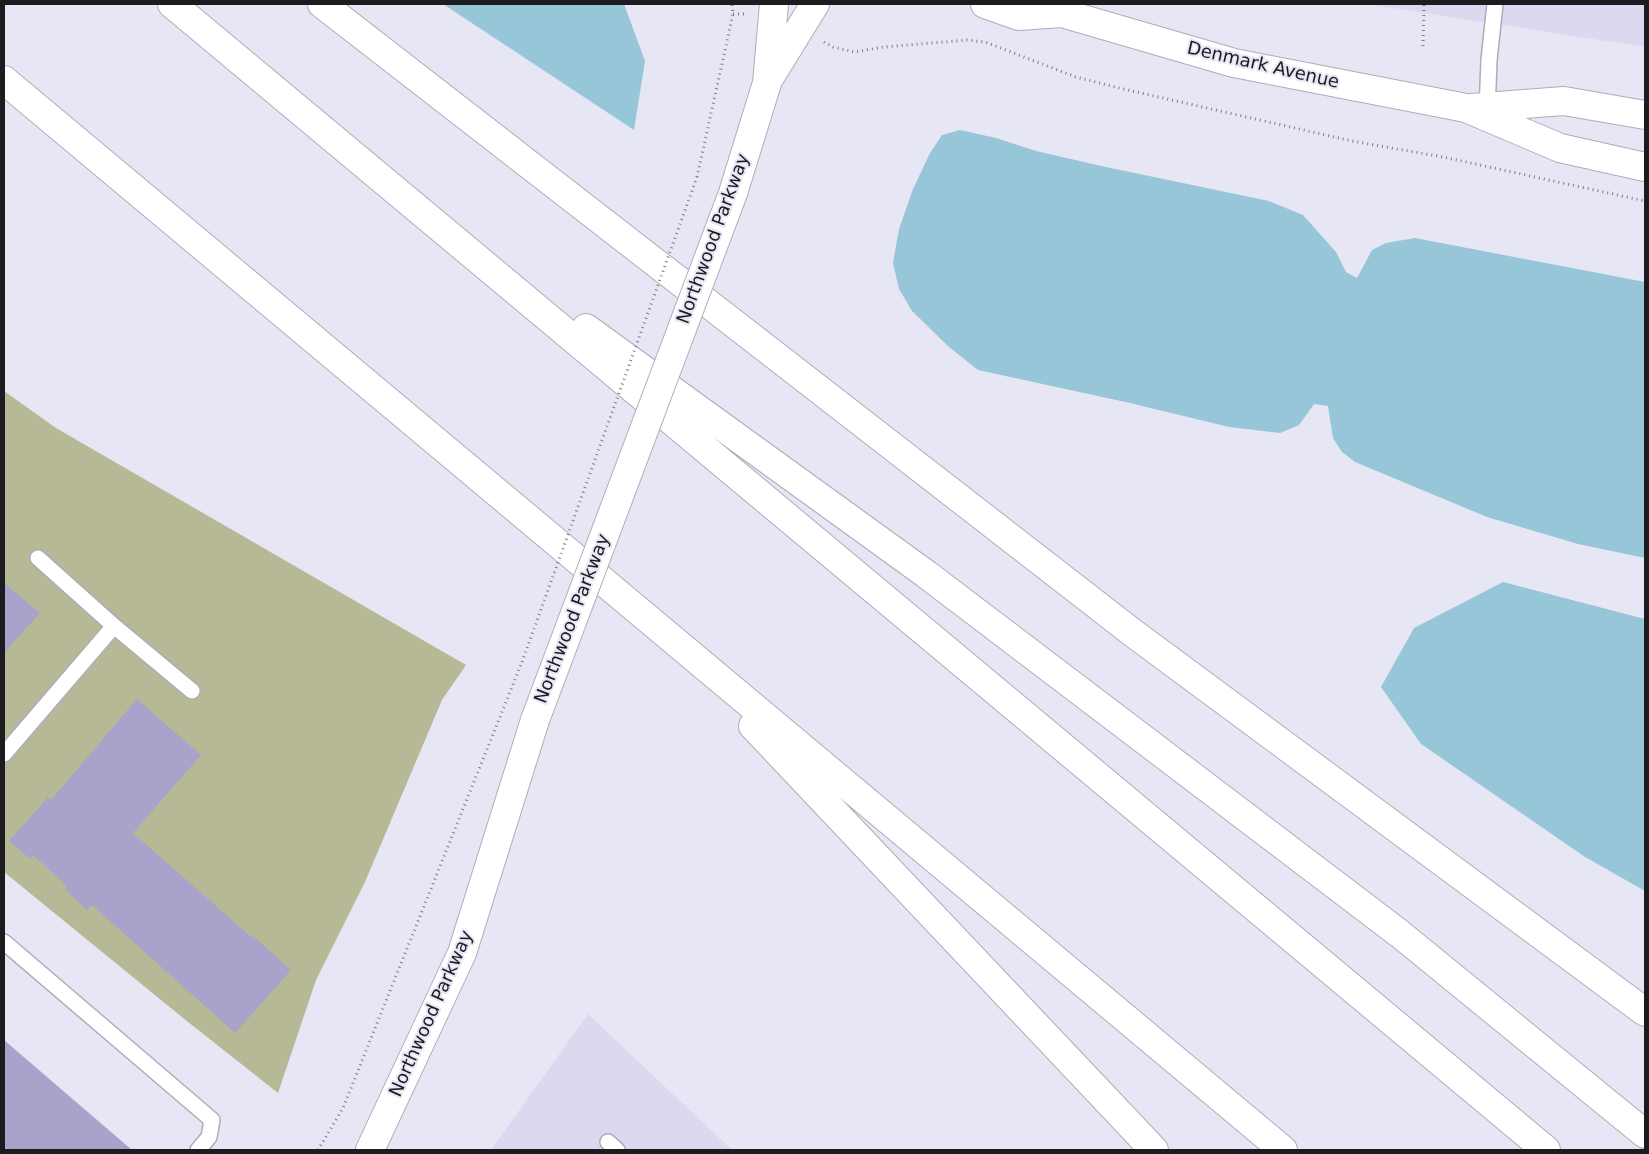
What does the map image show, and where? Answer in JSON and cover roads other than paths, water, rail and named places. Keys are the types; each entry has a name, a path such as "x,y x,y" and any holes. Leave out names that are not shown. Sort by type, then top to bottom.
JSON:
{"main road":[{"path":"172,4 1546,1150"},
{"path":"322,4 1133,633 1645,1012"},
{"name":"Northwood Parkway","path":"767,83 815,4"},
{"name":"Denmark Avenue","path":"985,4 1020,16 1056,9 1234,63 1480,111 1560,148 1645,167"},
{"name":"Northwood Parkway","path":"370,1150 462,953 534,720 733,193 767,83 773,9"},
{"path":"4,80 1283,1150"},
{"name":"Denmark Avenue","path":"1480,111 1564,101 1645,115"},
{"path":"396,191 926,574 1400,934 1645,1134"},
{"path":"664,632 1154,1150"}],"lane":[{"path":"1480,111 1489,63 1495,4"},
{"path":"38,558 114,626 192,691"},
{"path":"4,754 114,626"},
{"path":"4,942 212,1120 209,1137 198,1150"}]}
